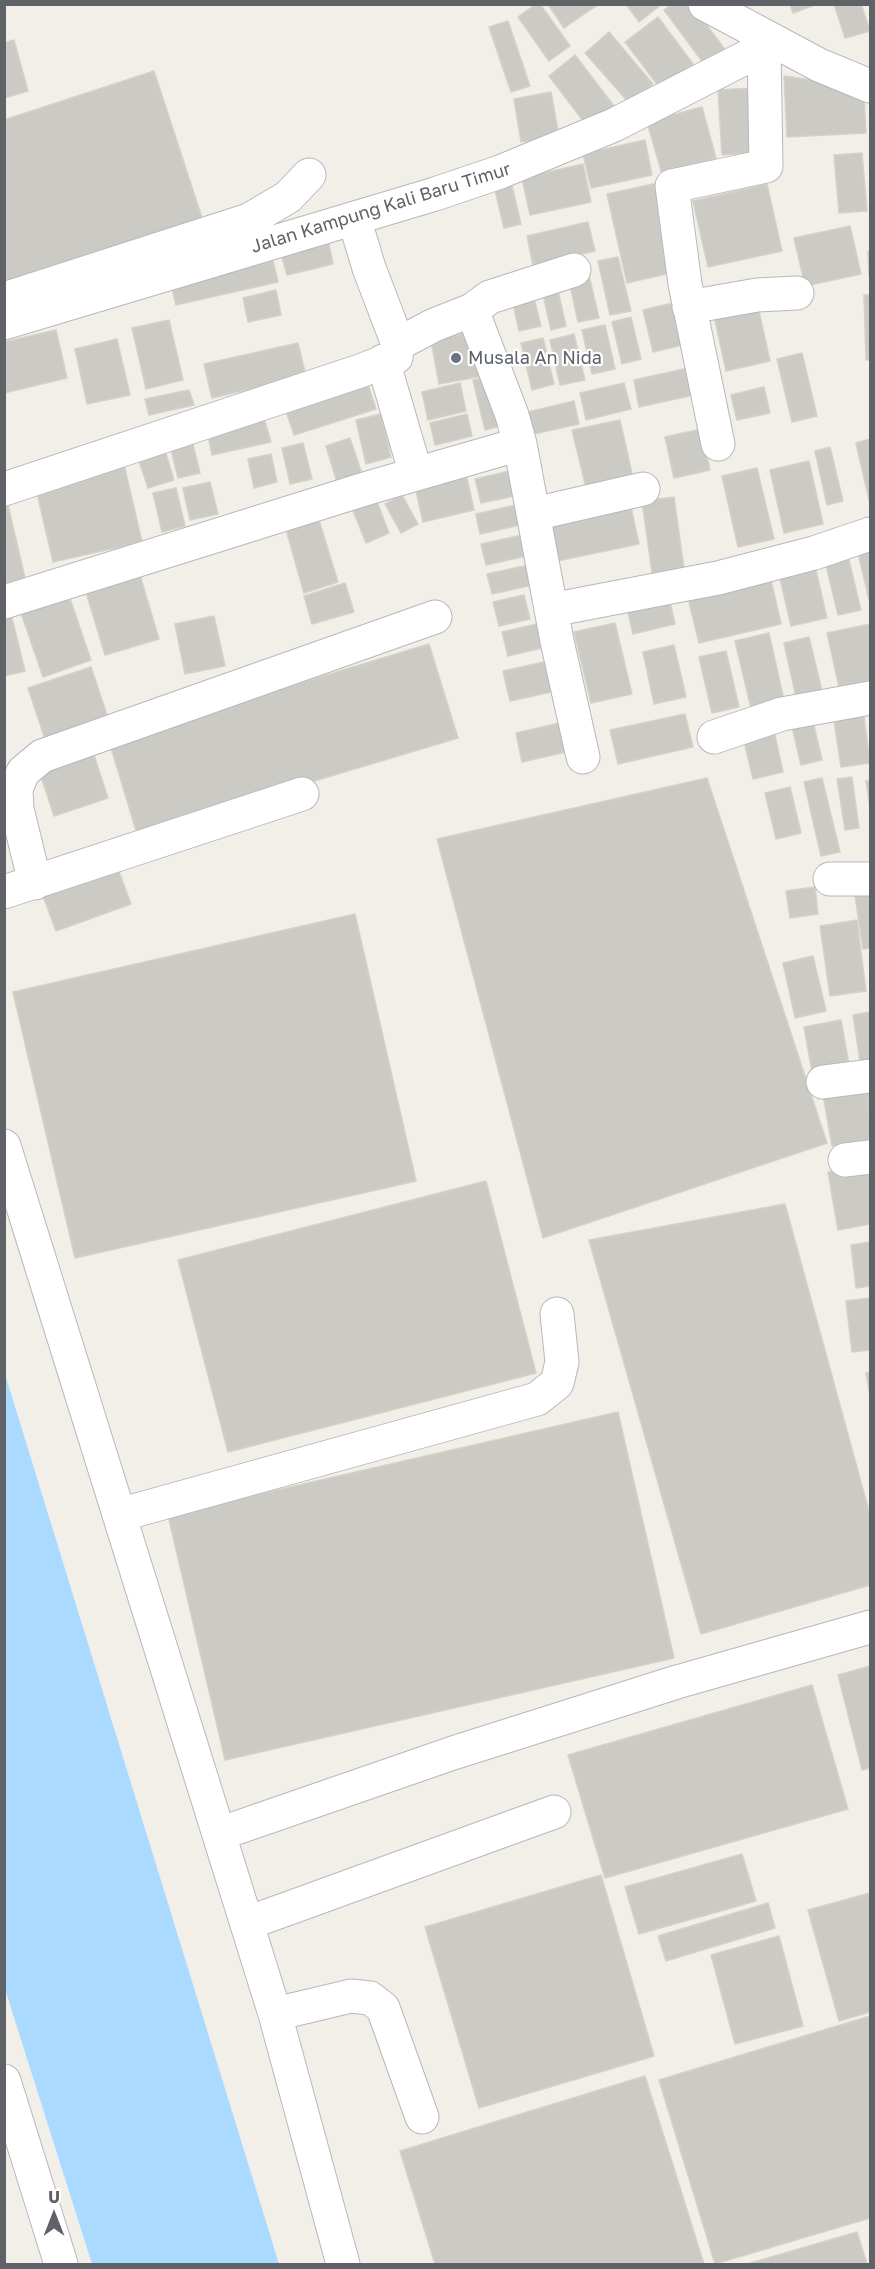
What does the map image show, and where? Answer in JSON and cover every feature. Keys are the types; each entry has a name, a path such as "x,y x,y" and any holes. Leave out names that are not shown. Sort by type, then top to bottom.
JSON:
{"street":[{"path":"705,4 770,45 870,86"},
{"path":"718,444 689,307 672,186 766,166 770,45"},
{"name":"Jalan Kampung Kali Baru Timur","path":"4,323 500,172 614,125 770,45"},
{"path":"4,299 249,220 288,197 309,175"},
{"path":"354,218 390,353 416,474"},
{"path":"4,489 298,393 390,353 434,325 472,310 490,297 574,270"},
{"path":"689,307 757,295 797,292"},
{"path":"472,310 512,415 520,444 583,757"},
{"path":"4,602 520,444"},
{"path":"534,514 643,489"},
{"path":"552,610 718,578 814,553 870,534"},
{"path":"302,794 20,887 16,789 23,772 42,756 435,617"},
{"path":"714,736 782,714 870,698"},
{"path":"830,879 870,879"},
{"path":"823,1082 870,1076"},
{"path":"4,1146 248,1923 343,2265"},
{"path":"119,1515 537,1399 557,1383 562,1362 557,1314"},
{"path":"219,1834 475,1746 677,1682 870,1627"},
{"path":"248,1923 554,1812"},
{"path":"275,2014 351,1996 370,1998 383,2008 423,2117"},
{"path":"4,2081 10,2116 61,2265"}],"water":[{"path":"5,1374 279,2264 92,2264 5,1989"}],"building":[{"path":"536,4 540,4 570,46 549,61 518,17"},
{"path":"548,4 599,4 564,28"},
{"path":"626,4 662,4 639,22"},
{"path":"672,4 691,4 732,59 710,72 664,10"},
{"path":"790,4 817,4 793,13"},
{"path":"834,4 861,4 870,31 845,38"},
{"path":"658,17 693,64 660,88 625,42"},
{"path":"508,21 530,86 511,92 489,27"},
{"path":"609,32 653,84 630,104 585,53"},
{"path":"14,40 28,91 4,98 4,43"},
{"path":"575,55 614,106 587,126 549,76"},
{"path":"154,71 206,230 4,295 4,120"},
{"path":"784,76 824,82 864,97 866,133 787,137"},
{"path":"755,88 760,152 722,155 718,90"},
{"path":"551,92 559,136 521,142 514,99"},
{"path":"702,107 716,158 662,174 647,122"},
{"path":"645,140 652,175 591,188 583,154"},
{"path":"862,153 867,211 839,213 834,155"},
{"path":"583,164 591,202 530,215 522,178"},
{"path":"658,183 679,271 627,283 607,194"},
{"path":"767,184 782,251 708,267 693,201"},
{"path":"512,186 521,224 504,228 495,190"},
{"path":"588,222 595,251 533,265 527,236"},
{"path":"850,226 861,274 805,286 794,238"},
{"path":"329,244 333,264 287,275 281,254"},
{"path":"868,251 870,251 870,275 869,275"},
{"path":"618,257 631,311 610,315 598,261"},
{"path":"273,261 278,282 176,305 171,284"},
{"path":"588,271 599,318 578,322 568,276"},
{"path":"556,282 566,326 551,330 541,285"},
{"path":"276,290 281,315 248,322 243,298"},
{"path":"533,294 541,326 519,331 512,299"},
{"path":"864,295 870,295 870,360 866,360"},
{"path":"690,299 700,341 653,352 643,310"},
{"path":"757,302 770,361 726,371 713,311"},
{"path":"631,317 641,359 622,364 612,322"},
{"path":"169,320 183,380 146,389 132,328"},
{"path":"605,325 615,369 592,374 582,330"},
{"path":"56,330 67,378 4,393 4,342"},
{"name":"Musala An Nida","path":"472,332 483,376 439,384 431,340"},
{"path":"574,334 585,380 560,385 550,340"},
{"path":"543,338 554,384 532,390 521,343"},
{"path":"117,339 130,395 87,404 75,349"},
{"path":"298,343 306,376 212,398 204,364"},
{"path":"802,353 817,416 792,422 777,359"},
{"path":"688,368 694,395 639,407 634,380"},
{"path":"364,372 376,409 294,435 282,399"},
{"path":"495,376 507,424 485,430 473,380"},
{"path":"460,383 466,411 428,420 422,392"},
{"path":"624,383 631,409 586,420 580,393"},
{"path":"764,387 770,413 737,420 731,395"},
{"path":"189,390 194,405 149,415 145,399"},
{"path":"574,401 579,424 529,435 524,413"},
{"path":"381,414 391,457 366,464 356,420"},
{"path":"467,414 472,436 435,445 430,423"},
{"path":"264,418 271,442 212,455 207,430"},
{"path":"620,420 633,478 586,488 572,430"},
{"path":"701,429 710,470 674,478 665,437"},
{"path":"191,436 200,473 178,478 169,441"},
{"path":"350,438 364,480 339,489 326,446"},
{"path":"870,439 870,504 856,443"},
{"path":"162,441 174,480 148,488 135,449"},
{"path":"303,443 312,479 290,484 282,448"},
{"path":"830,447 843,501 827,505 815,451"},
{"path":"271,454 277,482 254,488 248,459"},
{"path":"123,460 142,542 53,562 34,480"},
{"path":"809,461 823,524 784,533 770,470"},
{"path":"523,468 529,493 481,503 475,479"},
{"path":"757,468 774,539 738,547 722,476"},
{"path":"466,474 474,510 423,522 415,486"},
{"path":"210,482 218,514 190,520 183,488"},
{"path":"176,488 185,526 162,532 153,493"},
{"path":"374,494 389,533 366,543 350,503"},
{"path":"402,495 418,524 401,533 385,504"},
{"path":"674,497 685,576 653,580 642,501"},
{"path":"629,498 639,544 557,561 547,515"},
{"path":"520,504 525,524 480,534 476,514"},
{"path":"8,505 25,578 4,583 4,506"},
{"path":"318,517 338,582 304,593 285,526"},
{"path":"527,534 531,555 486,565 481,544"},
{"path":"870,541 870,600 869,600 856,544"},
{"path":"847,552 861,610 838,615 824,557"},
{"path":"814,562 827,618 791,626 778,570"},
{"path":"529,565 533,585 492,594 487,574"},
{"path":"139,572 159,639 105,655 85,589"},
{"path":"770,575 781,624 699,643 687,594"},
{"path":"345,583 354,612 312,624 304,596"},
{"path":"66,587 91,660 43,677 18,604"},
{"path":"668,594 675,624 633,634 626,604"},
{"path":"524,595 530,619 499,626 493,602"},
{"path":"11,614 25,671 4,676 4,615"},
{"path":"214,616 225,666 185,674 175,624"},
{"path":"546,622 551,646 508,656 502,632"},
{"path":"615,623 632,694 591,703 574,632"},
{"path":"870,624 870,680 839,687 827,633"},
{"path":"769,633 784,700 751,708 735,641"},
{"path":"809,637 822,691 796,697 784,643"},
{"path":"429,644 458,738 137,834 109,741"},
{"path":"674,645 686,697 654,704 643,652"},
{"path":"726,651 739,707 712,713 699,657"},
{"path":"553,660 560,690 510,701 503,671"},
{"path":"91,667 110,724 47,745 28,688"},
{"path":"863,710 870,763 841,767 833,714"},
{"path":"811,713 822,760 801,765 790,718"},
{"path":"685,714 693,747 618,764 610,730"},
{"path":"564,722 570,751 522,762 516,733"},
{"path":"773,726 783,772 753,779 742,733"},
{"path":"91,746 108,798 54,816 37,764"},
{"path":"852,777 859,828 845,830 837,779"},
{"path":"707,778 827,1143 543,1238 437,839"},
{"path":"822,778 840,852 821,856 804,782"},
{"path":"866,781 870,781 870,808"},
{"path":"790,787 801,833 776,839 765,793"},
{"path":"114,858 131,904 56,931 39,885"},
{"path":"815,887 818,914 790,918 786,891"},
{"path":"870,887 870,948 863,949 854,889"},
{"path":"355,914 416,1181 75,1258 13,992"},
{"path":"857,920 866,991 830,996 820,926"},
{"path":"813,956 826,1011 795,1018 783,963"},
{"path":"870,1012 870,1067 861,1068 853,1015"},
{"path":"841,1020 850,1070 813,1077 804,1027"},
{"path":"870,1081 870,1121 864,1082"},
{"path":"864,1082 870,1121 870,1139 832,1146 822,1089"},
{"path":"870,1165 870,1224 838,1230 828,1172"},
{"path":"486,1181 536,1373 228,1452 178,1260"},
{"path":"785,1204 870,1515 870,1585 701,1634 589,1240"},
{"path":"870,1242 870,1286 856,1288 851,1245"},
{"path":"870,1298 870,1350 852,1352 846,1301"},
{"path":"870,1372 870,1396 866,1373"},
{"path":"618,1412 674,1658 225,1760 168,1515"},
{"path":"870,1666 870,1768 862,1770 838,1675"},
{"path":"812,1685 848,1809 605,1878 568,1755"},
{"path":"742,1854 756,1901 639,1934 625,1887"},
{"path":"601,1875 654,2056 479,2108 425,1927"},
{"path":"870,1893 870,2012 839,2021 808,1910"},
{"path":"768,1903 775,1928 666,1961 658,1936"},
{"path":"779,1936 803,2026 735,2044 711,1955"},
{"path":"870,2016 870,2218 715,2264 659,2080"},
{"path":"645,2076 704,2264 435,2264 400,2151"},
{"path":"857,2232 867,2264 747,2264"}],"place":[{"name":"Musala An Nida","path":"456,358"}]}
